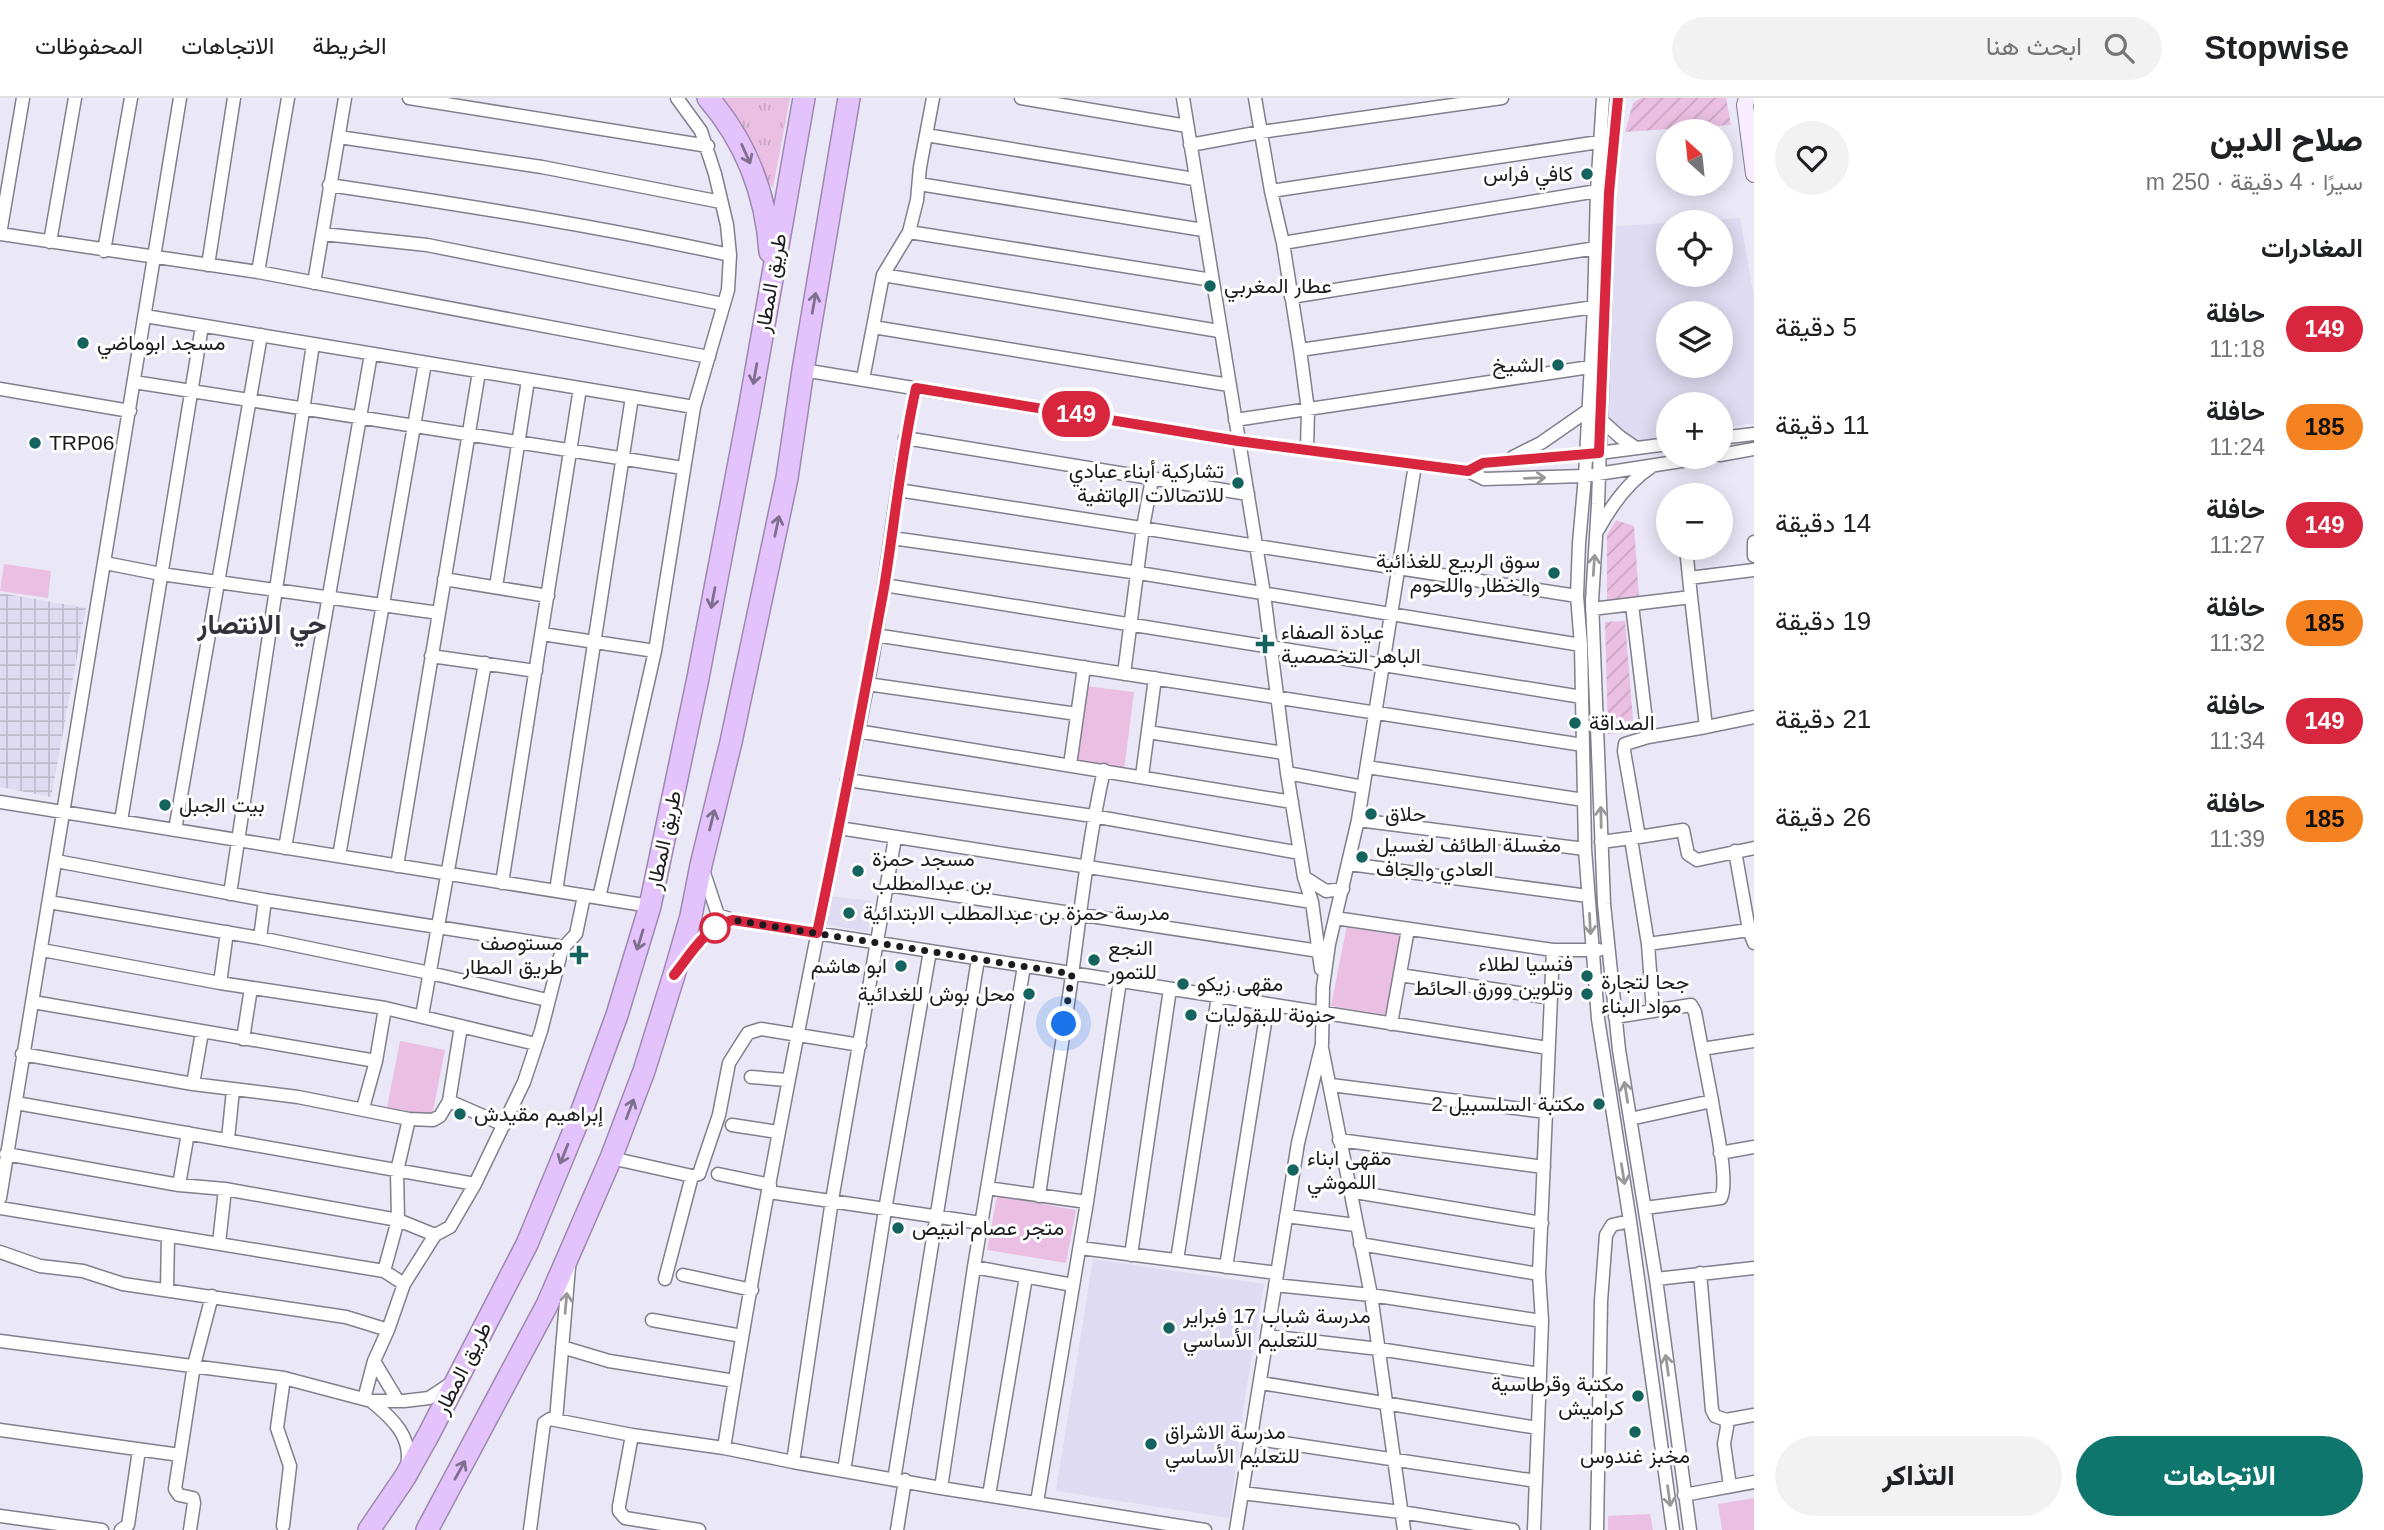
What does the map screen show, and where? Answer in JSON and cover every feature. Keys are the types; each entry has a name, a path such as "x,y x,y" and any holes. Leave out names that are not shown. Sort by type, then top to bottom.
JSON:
{"highway":[{"path":"708,98 723,115 741,144 756,177 769,235 771,283"},
{"name":"طريق المطار","path":"369,1530 405,1477 527,1244 580,1116 617,1015 650,906 701,664 804,98"},
{"name":"طريق المطار","path":"429,1526 522,1355 571,1251 611,1158 644,1071 674,975 691,916 729,753 787,478 849,98"},
{"path":"387,1530 456,1406 527,1244"}],"main road":[{"path":"1745,100 1754,174"}],"street":[{"path":"23,98 0,234 258,272 709,357"},
{"path":"51,242 75,98"},
{"path":"104,251 131,98"},
{"path":"0,1198 180,98"},
{"path":"208,265 234,98"},
{"path":"258,272 288,98"},
{"path":"314,283 345,98"},
{"path":"409,98 708,146"},
{"path":"598,898 654,651 694,407 728,290 730,255 708,146 701,131 677,98"},
{"path":"863,380 883,275 909,232 933,98"},
{"path":"1021,98 1186,126"},
{"path":"1100,113 1102,98"},
{"path":"1183,98 1194,179 1264,594 1287,773 1304,877 1312,902 1323,987 1322,1044 1298,1143 1236,1530"},
{"path":"1255,98 1300,349 1308,410 1307,449"},
{"path":"1190,145 1261,132 1502,98"},
{"path":"1603,98 1587,411 1597,534 1592,609 1601,842 1615,1017 1656,1279 1690,1530"},
{"path":"1592,454 1600,419 1609,193 1618,98"},
{"path":"926,135 1194,179"},
{"path":"339,137 542,167 721,202"},
{"path":"1271,191 1599,142"},
{"path":"919,184 1203,230"},
{"path":"329,185 628,232 730,255"},
{"path":"1283,243 1597,191"},
{"path":"909,232 1212,280"},
{"path":"323,234 427,245 723,304"},
{"path":"1291,297 1596,248"},
{"path":"883,275 1219,331"},
{"path":"1300,349 1594,307"},
{"path":"145,316 694,407"},
{"path":"121,821 202,326"},
{"path":"873,327 1229,385"},
{"path":"175,830 261,335"},
{"path":"230,894 313,344"},
{"path":"285,848 371,354"},
{"path":"339,856 425,363"},
{"path":"1235,420 1590,367"},
{"path":"803,370 1238,441 1468,471 1484,479 1592,475 1655,465"},
{"path":"397,866 479,372"},
{"path":"496,587 528,380"},
{"path":"134,382 683,468"},
{"path":"502,883 580,388"},
{"path":"724,1448 787,1080 867,684 905,438 916,388"},
{"path":"0,389 130,411"},
{"path":"556,891 632,397"},
{"path":"1508,460 1551,437 1587,411"},
{"path":"1600,419 1636,448"},
{"path":"1733,436 1754,434"},
{"path":"905,438 1248,494"},
{"path":"1468,471 1483,463 1656,446"},
{"path":"1733,453 1754,449"},
{"path":"1323,987 1335,918 1359,820 1415,465"},
{"path":"1597,534 1618,499 1643,473 1655,465"},
{"path":"1592,475 1579,543 1577,596 1591,950 1600,1031 1630,1221 1673,1530"},
{"path":"1124,674 1152,479"},
{"path":"898,490 1577,596"},
{"path":"891,538 1139,573 1581,645"},
{"path":"1754,542 1754,556"},
{"path":"1687,560 1706,727"},
{"path":"105,563 161,574 439,613"},
{"path":"1689,578 1754,570"},
{"path":"444,579 548,596"},
{"path":"884,585 1582,697"},
{"path":"1592,609 1691,597"},
{"path":"1632,606 1648,737"},
{"path":"542,634 654,651"},
{"path":"875,635 1583,745"},
{"path":"432,656 536,671"},
{"path":"422,1016 485,663"},
{"path":"1070,765 1084,667"},
{"path":"1142,776 1155,678"},
{"path":"867,684 1077,714"},
{"path":"1653,1011 1625,744 1648,737 1754,717"},
{"path":"857,731 1292,802"},
{"path":"1148,732 1284,753"},
{"path":"1367,767 1584,800"},
{"path":"1039,1196 1072,974 1078,913 1093,817 1104,770"},
{"path":"1287,773 1363,787"},
{"path":"846,780 1093,817 1300,853"},
{"path":"0,802 650,906"},
{"path":"1359,820 1585,849"},
{"path":"839,828 1312,902"},
{"path":"1601,842 1683,830 1688,854 1697,860 1754,848"},
{"path":"793,1462 832,1200 895,838"},
{"path":"1735,850 1749,930 1754,943"},
{"path":"56,861 230,894 438,926 558,946 562,949"},
{"path":"1349,864 1588,896"},
{"path":"701,865 718,915 733,920 1548,1048"},
{"path":"1304,877 1326,891 1343,889"},
{"path":"888,885 1319,951"},
{"path":"367,1400 374,1361 388,1331 404,1284 435,1235 450,1227 475,1184 524,1083 562,949 576,934 584,896"},
{"path":"260,937 265,900"},
{"path":"49,902 260,937 547,1000"},
{"path":"1335,918 1553,950 1608,950"},
{"path":"674,975 710,932 721,923 733,920"},
{"path":"1391,1024 1408,929"},
{"path":"1648,944 1749,930"},
{"path":"220,984 227,932"},
{"path":"42,950 220,984 385,1008 536,1044"},
{"path":"1534,1530 1541,1374 1539,1274 1553,950"},
{"path":"844,1471 885,1210 930,951"},
{"path":"897,1530 899,1480 934,1217 978,959"},
{"path":"941,1488 974,1267 1024,966"},
{"path":"1400,975 1550,998"},
{"path":"1037,1502 1080,1248 1120,981"},
{"path":"243,1039 251,988"},
{"path":"1131,1255 1170,989"},
{"path":"1177,1260 1218,996"},
{"path":"33,1002 376,1061"},
{"path":"1226,1266 1268,1004"},
{"path":"1615,1017 1691,1005 1695,1012 1712,1101 1720,1153 1723,1190 1721,1198 1645,1208"},
{"path":"363,1108 376,1061 385,1008"},
{"path":"22,1054 193,1084 298,1097 409,1119 437,1118 449,1101 461,1026"},
{"path":"611,1158 692,1176 699,1174 719,1115 729,1063 748,1032 755,1030 797,1034 860,1045"},
{"path":"193,1084 202,1032"},
{"path":"1702,1049 1754,1041"},
{"path":"1322,1044 1355,1225 1371,1295 1404,1530"},
{"path":"751,1077 787,1080"},
{"path":"1331,1085 1546,1112"},
{"path":"228,1139 233,1090"},
{"path":"449,1101 504,1125"},
{"path":"1630,1119 1712,1101"},
{"path":"16,1103 475,1184"},
{"path":"384,1271 398,1220 397,1171 409,1119"},
{"path":"732,1125 778,1132"},
{"path":"179,1185 188,1133"},
{"path":"1339,1140 1544,1167"},
{"path":"1720,1153 1754,1147"},
{"path":"6,1154 398,1220 435,1235"},
{"path":"718,1174 769,1189 885,1210 981,1223"},
{"path":"665,1279 692,1176"},
{"path":"987,1188 1087,1202"},
{"path":"219,1242 225,1189"},
{"path":"1349,1191 1542,1223"},
{"path":"0,1208 384,1271 404,1284"},
{"path":"1286,1216 1355,1225"},
{"path":"1597,1530 1601,1301 1606,1235 1612,1225 1630,1221"},
{"path":"167,1236 167,1290"},
{"path":"1360,1244 1539,1274"},
{"path":"1080,1248 1226,1266 1276,1279 1542,1321"},
{"path":"0,1251 40,1266 83,1271 123,1284 346,1317 388,1331"},
{"path":"556,1420 571,1251"},
{"path":"974,1267 1073,1286"},
{"path":"1656,1279 1754,1268"},
{"path":"1700,1273 1712,1410 1715,1416 1726,1420 1754,1415"},
{"path":"683,1275 752,1290"},
{"path":"989,1495 1026,1277"},
{"path":"190,1530 193,1497 179,1495 175,1489 194,1365 212,1296"},
{"path":"652,1320 742,1336"},
{"path":"1267,1336 1379,1349 1541,1374"},
{"path":"0,1341 284,1378 367,1400 429,1398 457,1381"},
{"path":"562,1347 609,1360 735,1381"},
{"path":"374,1361 398,1401"},
{"path":"284,1378 277,1427 290,1466 284,1526"},
{"path":"1261,1383 1538,1428"},
{"path":"367,1400 397,1425 408,1445 405,1477"},
{"path":"1657,1412 1673,1409"},
{"path":"530,1530 544,1423 550,1419 941,1488 1205,1530"},
{"path":"1726,1420 1724,1444 1730,1486"},
{"path":"0,1430 180,1455"},
{"path":"632,1435 619,1506 621,1514 625,1518 699,1530"},
{"path":"1251,1438 1535,1481"},
{"path":"121,1530 128,1525 139,1450"},
{"path":"1684,1495 1754,1482"},
{"path":"1242,1493 1401,1512 1513,1530"},
{"path":"0,1516 102,1530"}],"shaded area":[{"path":"1733,218 1740,218 1754,298 1754,423 1733,426 1733,392 1656,392 1656,439 1636,443 1604,419 1614,226 1656,224 1656,287 1733,287"},
{"path":"0,593 86,608 51,797 0,787"},
{"name":"مدرسة حمزة بن عبدالمطلب الابتدائية","path":"830,896 873,901 868,932 825,924"},
{"path":"1093,1259 1264,1284 1229,1518 1056,1491"}],"green space":[{"path":"715,98 790,98 773,188 763,177"},
{"path":"1641,98 1726,98 1730,119 1656,119 1656,130 1625,132 1633,103"},
{"path":"1616,520 1634,526 1639,598 1607,602 1607,535"},
{"path":"4,564 51,571 48,598 0,591"},
{"path":"1625,621 1634,732 1608,734 1605,622"},
{"path":"1085,686 1134,692 1124,771 1075,765"},
{"path":"1347,925 1403,932 1388,1015 1331,1006"},
{"path":"400,1041 445,1050 432,1116 387,1107"},
{"path":"997,1196 1076,1210 1066,1263 987,1250"},
{"path":"1754,1498 1754,1530 1722,1530 1718,1504"},
{"path":"1650,1514 1653,1530 1608,1530 1608,1516"}],"bus line":[{"name":"149","path":"674,975 710,932 721,923 733,920 817,933 867,684 905,438 916,388 1238,441 1468,471 1483,463 1599,453 1609,193 1618,98"}],"place":[{"name":"كافي فراس","path":"1587,174"},
{"name":"عطار المغربي","path":"1210,286"},
{"name":"مسجد ابوماضي","path":"83,343"},
{"name":"الشيخ","path":"1558,365"},
{"name":"TRP06","path":"35,443"},
{"name":"تشاركية أبناء عبادي للاتصالات الهاتفية","path":"1238,483"},
{"name":"سوق الربيع للغذائية والخظار واللحوم","path":"1554,573"},
{"name":"عيادة الصفاء الباهر التخصصية","path":"1265,644"},
{"name":"الصداقة","path":"1575,723"},
{"name":"بيت الجبل","path":"165,805"},
{"name":"حلاق","path":"1371,814"},
{"name":"مغسلة الطائف لغسيل العادي والجاف","path":"1362,857"},
{"name":"مسجد حمزة بن عبدالمطلب","path":"858,871"},
{"name":"مدرسة حمزة بن عبدالمطلب الابتدائية","path":"849,913"},
{"name":"مستوصف طريق المطار","path":"579,955"},
{"name":"النجع للتمور","path":"1094,960"},
{"name":"ابو هاشم","path":"901,966"},
{"name":"فنسيا لطلاء وتلوين وورق الحائط","path":"1587,976"},
{"name":"مقهى زيكو","path":"1183,984"},
{"name":"محل بوش للغدائية","path":"1029,994"},
{"name":"جحا لتجارة مواد البناء","path":"1587,994"},
{"name":"حنونة للبقوليات","path":"1191,1015"},
{"name":"مكتبة السلسبيل 2","path":"1599,1104"},
{"name":"إبراهيم مقيدش","path":"460,1114"},
{"name":"مقهى ابناء اللموشي","path":"1293,1170"},
{"name":"متجر عصام انبيص","path":"898,1228"},
{"name":"مدرسة شباب 17 فبراير للتعليم الأساسي","path":"1169,1328"},
{"name":"مكتبة وقرطاسية كراميش","path":"1638,1396"},
{"name":"مخبز غندوس","path":"1635,1432"},
{"name":"مدرسة الاشراق للتعليم الأساسي","path":"1151,1444"}],"district":[{"name":"حي الانتصار","path":"262,624"}],"route":[{"path":"715,928 721,923 733,920 1072,974 1064,1024"}]}
